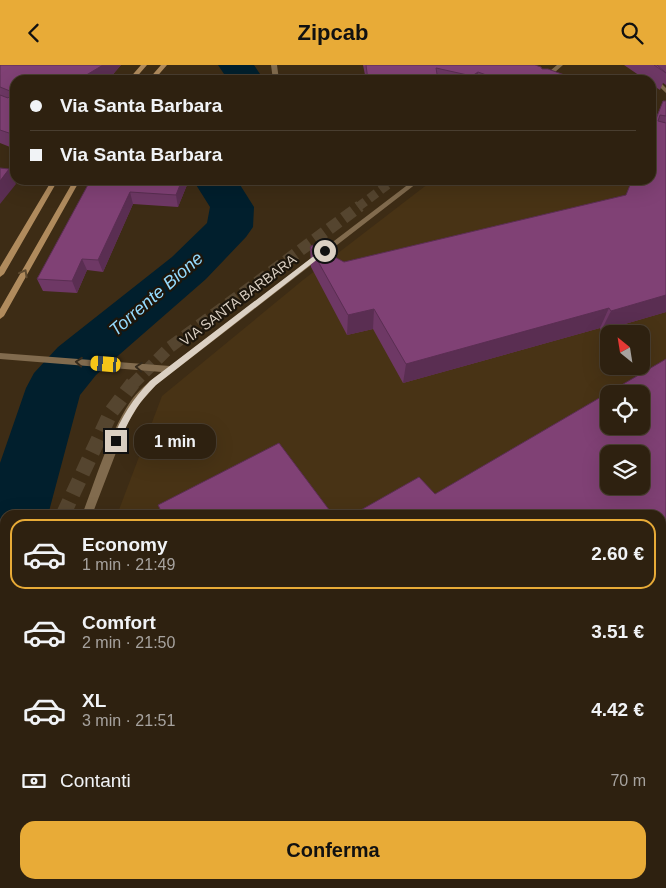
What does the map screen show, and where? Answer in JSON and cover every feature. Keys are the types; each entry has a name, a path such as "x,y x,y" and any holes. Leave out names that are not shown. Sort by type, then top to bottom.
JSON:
{"main road":[{"path":"135,75 144,65"},
{"path":"155,75 164,65"},
{"path":"0,274 52,185"},
{"path":"0,316 74,185"}],"street":[{"path":"548,75 560,65"},
{"path":"640,65 650,75"},
{"path":"656,81 666,91"},
{"name":"VIA SANTA BARBARA","path":"89,510 123,423 137,400 153,383 411,185"},
{"name":"VIA SANTA BARBARA","path":"0,356 171,369"}],"shaded area":[{"path":"666,152 666,510 119,510 162,396 303,280 426,185 656,185 656,171"}],"building":[{"path":"0,65 103,65 86,75 10,75 10,91 0,87"},
{"path":"366,65 535,65 542,69 548,69 564,75 486,75 478,72 474,75 468,75 436,68 437,75 367,75"},
{"path":"0,95 8,98 10,96 10,133 0,130"},
{"path":"663,101 666,101 666,116 660,115 658,121 666,123 666,295 611,311 609,308 406,364 374,309 348,315 310,247 313,245 344,262 626,195 630,185 656,185 656,119"},
{"path":"0,168 9,169 0,181"},
{"path":"88,185 180,185 176,195 130,192 98,260 82,259 72,281 37,279"},
{"path":"666,359 666,510 361,510 419,477 435,494 600,398 600,435 650,435 650,385 622,385 639,375 650,375 650,368"},
{"path":"279,443 329,510 160,510 158,505"}],"waterway":[{"name":"Torrente Bione","path":"236,65 243,75"},
{"name":"Torrente Bione","path":"17,510 54,388 77,361 189,268 230,227 232,207 218,185"}],"tunnel":[{"path":"358,207 387,185"},
{"path":"132,385 170,347 360,206"},
{"path":"65,510 111,412 133,383"}],"route":[{"path":"116,441 123,423 137,400 153,383 325,251"}]}
